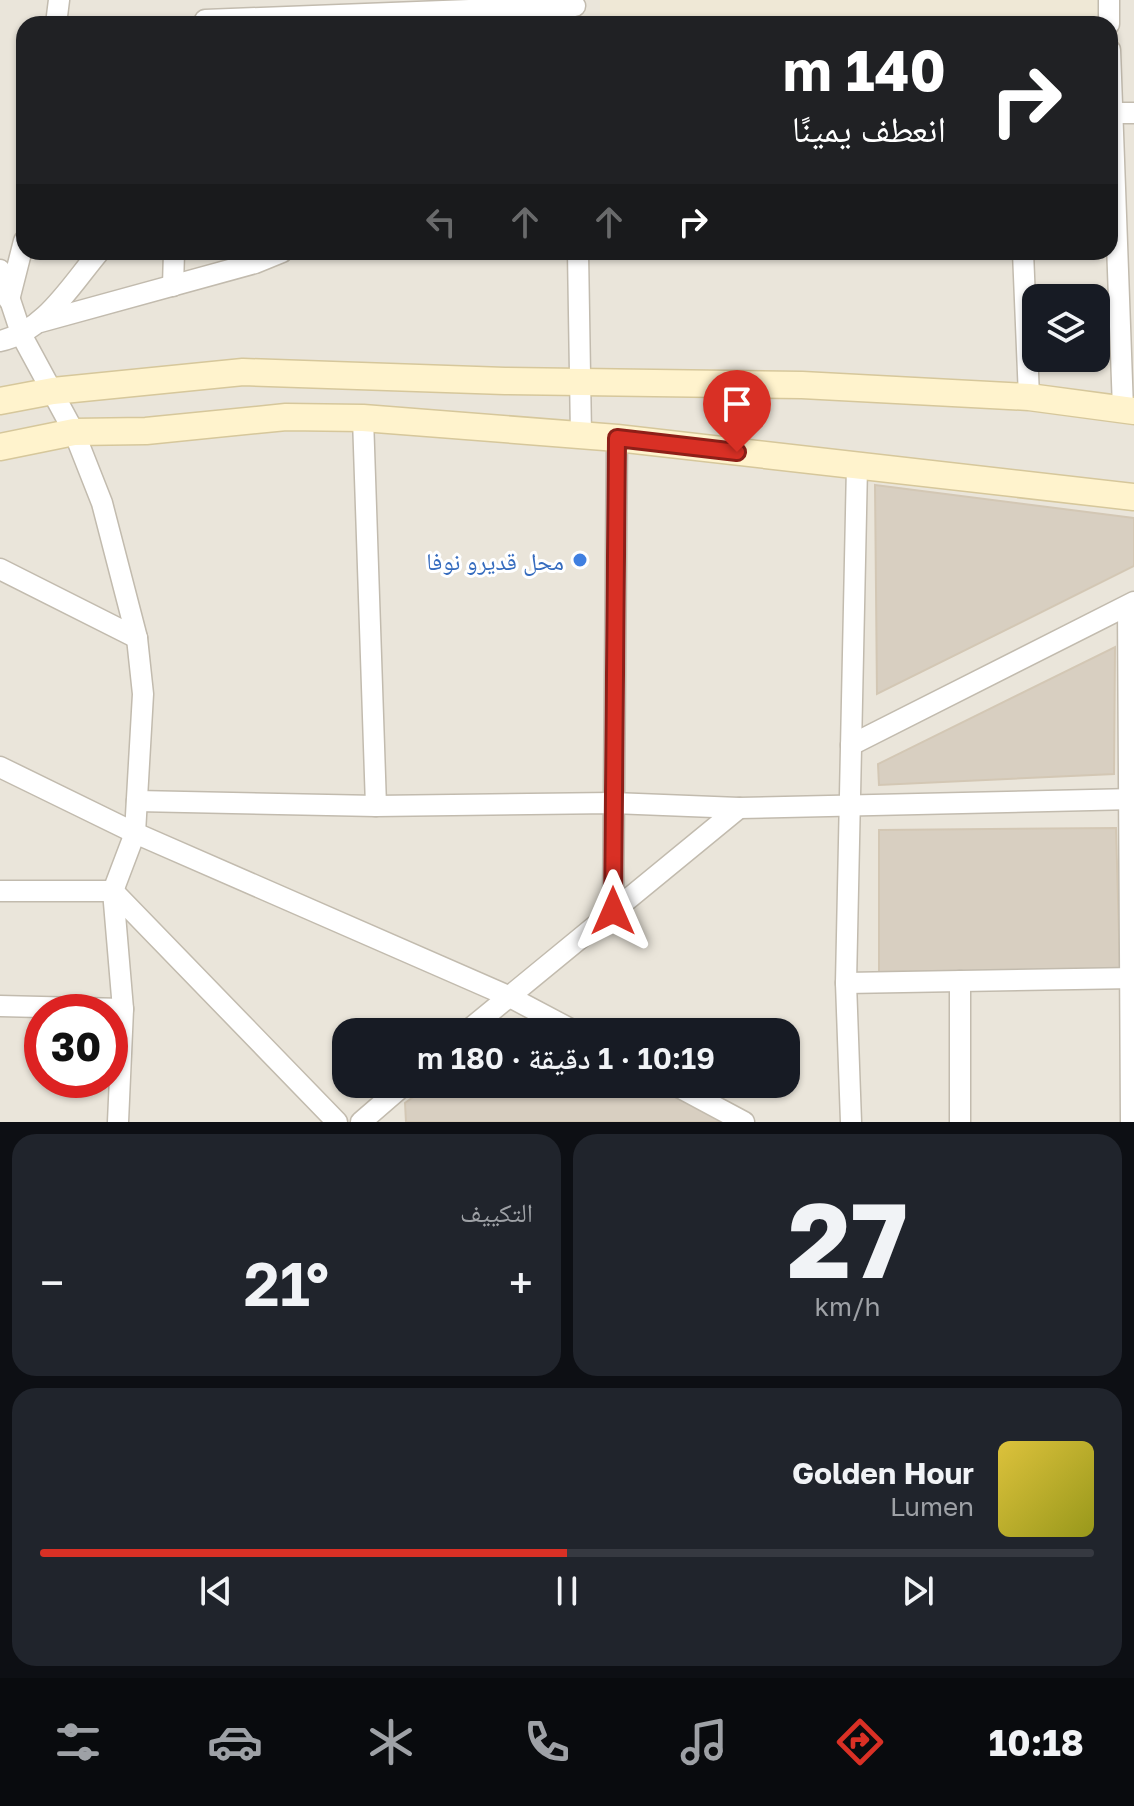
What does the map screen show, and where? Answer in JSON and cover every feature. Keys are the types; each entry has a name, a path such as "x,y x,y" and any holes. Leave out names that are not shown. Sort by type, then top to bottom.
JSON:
{"main road":[{"path":"0,401 53,391 243,372 581,383 802,385 1029,397 1128,410"},
{"path":"0,447 74,432 146,431 286,417 363,418 617,438 1134,497"}],"street":[{"path":"206,15 574,10"},
{"path":"1118,235 1128,410"},
{"path":"9,300 19,260"},
{"path":"0,341 22,336 40,322 92,260"},
{"path":"173,286 174,260"},
{"path":"40,322 262,260"},
{"path":"578,260 581,435"},
{"path":"1023,260 1029,397"},
{"path":"0,270 22,336 74,432 102,503 137,638 143,694 135,833 113,891 122,994"},
{"path":"363,418 376,806"},
{"path":"613,911 617,438"},
{"path":"851,1122 846,983 857,466"},
{"path":"0,569 137,638"},
{"path":"851,745 1131,604 1131,1122"},
{"path":"0,767 135,833 508,996 550,1018"},
{"path":"137,801 376,806 613,803 739,808 1131,800"},
{"path":"482,1018 739,808"},
{"path":"0,891 113,891 337,1122"},
{"path":"846,983 1133,978"},
{"path":"960,981 960,1122"},
{"path":"0,1006 24,1007"},
{"path":"118,1122 119,1098"},
{"path":"361,1122 389,1098"},
{"path":"699,1098 744,1122"}],"shaded area":[{"path":"0,0 1134,0 1134,1122 0,1122"},
{"path":"600,0 1103,0 1104,16 600,16"}],"building":[{"path":"875,485 1134,518 1134,566 877,694"},
{"path":"1115,647 1114,774 879,785 878,764"},
{"path":"1116,828 1120,970 879,972 879,830"},
{"path":"412,1098 686,1098 730,1119 729,1122 406,1122 405,1103"}],"place":[{"name":"محل قديرو نوفا","path":"580,560"}],"route":[{"path":"613,911 617,438 737,452"}]}
